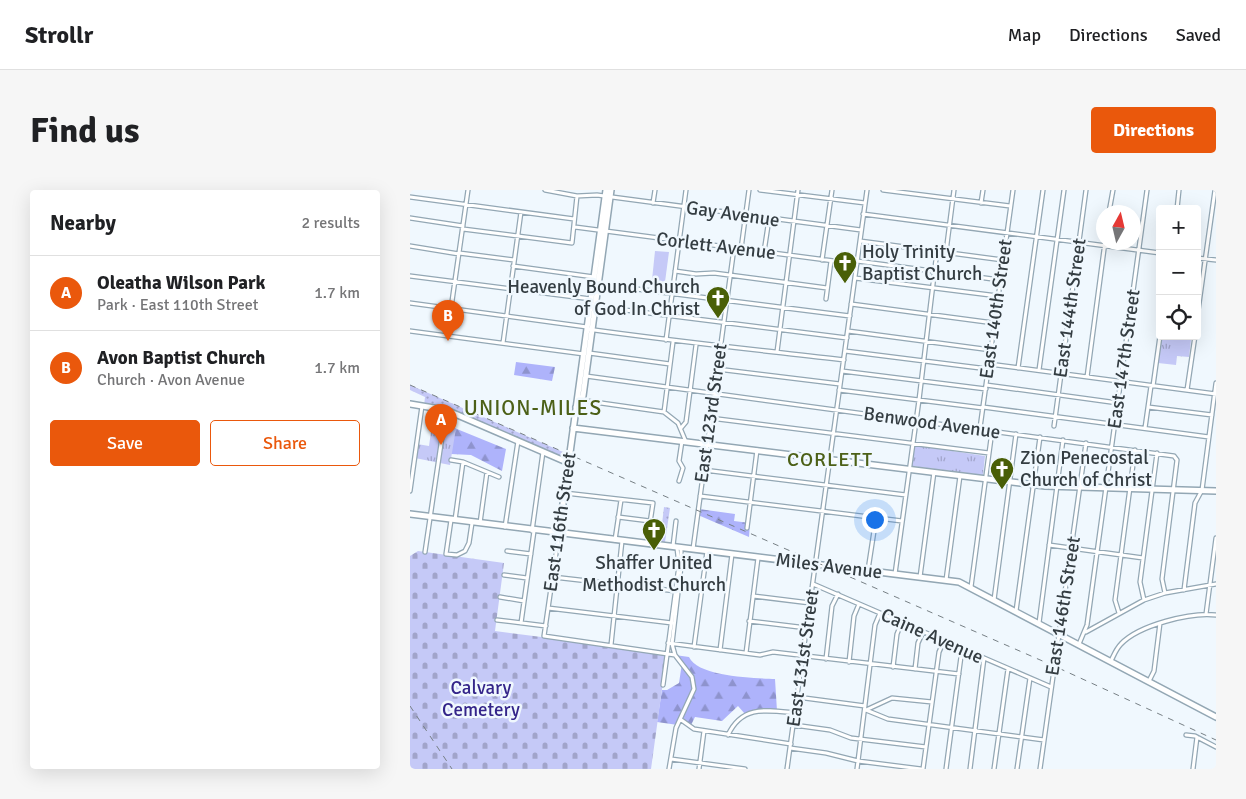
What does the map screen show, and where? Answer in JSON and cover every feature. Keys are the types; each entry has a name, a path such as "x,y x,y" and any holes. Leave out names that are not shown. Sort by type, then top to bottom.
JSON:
{"main road":[{"path":"606,190 608,197"},
{"path":"592,306 608,197 611,190"},
{"path":"592,306 591,299 596,284 594,277 603,232"},
{"name":"East 116th Street","path":"559,533 573,428 580,401 592,306"},
{"path":"410,404 446,410 569,463"},
{"path":"573,428 934,471 1010,482 1057,486 1174,488 1216,491"},
{"name":"Miles Avenue","path":"410,514 533,531 816,563 959,582 1216,717"}],"street":[{"path":"446,336 468,190"},
{"name":"Gay Avenue","path":"544,190 577,196 608,197 861,230"},
{"path":"653,203 655,190"},
{"path":"666,340 686,190"},
{"path":"741,249 749,190"},
{"path":"760,190 798,192 865,202"},
{"path":"822,260 832,190"},
{"name":"East 131st Street","path":"787,769 867,190"},
{"path":"883,190 1010,206"},
{"path":"921,190 921,195"},
{"path":"946,252 954,190"},
{"path":"981,203 983,190"},
{"name":"East 140th Street","path":"980,428 1013,190"},
{"path":"1018,368 1043,190"},
{"path":"1039,370 1064,190"},
{"name":"East 144th Street","path":"1054,426 1086,190"},
{"path":"1111,205 1113,190"},
{"name":"East 147th Street","path":"1141,235 1147,190"},
{"path":"1177,205 1179,190"},
{"path":"1200,295 1215,190"},
{"path":"777,352 798,192"},
{"path":"410,218 463,228 572,243 577,196"},
{"path":"410,197 574,219"},
{"path":"503,343 521,212"},
{"path":"863,214 1096,243"},
{"path":"764,252 769,218"},
{"name":"Corlett Avenue","path":"575,227 789,256 1000,280"},
{"path":"860,241 1003,260"},
{"path":"410,246 514,260"},
{"name":"East 123rd Street","path":"693,549 734,248"},
{"path":"1087,377 1104,250"},
{"path":"1139,250 1156,252"},
{"name":"East 147th Street","path":"1079,644 1086,626 1139,250"},
{"path":"894,574 919,400 937,251"},
{"path":"1201,258 1216,260"},
{"path":"826,299 831,261"},
{"path":"514,266 594,277"},
{"path":"675,271 730,275 828,288"},
{"path":"410,276 591,299"},
{"path":"855,278 998,296"},
{"path":"596,284 850,316"},
{"path":"410,303 673,342 720,345 844,360"},
{"path":"851,304 994,324"},
{"path":"592,306 847,338"},
{"path":"410,331 670,364"},
{"path":"848,331 991,350"},
{"path":"1145,428 1159,340"},
{"path":"1187,390 1194,340"},
{"path":"664,412 673,342"},
{"path":"682,428 686,422 696,344"},
{"path":"845,352 988,369"},
{"path":"989,364 1215,394"},
{"path":"717,369 840,384"},
{"path":"842,371 1118,403"},
{"name":"Benwood Avenue","path":"583,375 1174,456 1178,460 1174,488"},
{"path":"1184,590 1195,503 1202,490 1216,383"},
{"path":"840,390 1209,437"},
{"path":"580,401 664,412 675,419 682,428 684,442 679,461 683,468 679,481"},
{"path":"410,491 422,405"},
{"path":"1148,407 1212,415"},
{"path":"425,552 446,410"},
{"path":"710,418 989,453"},
{"path":"971,587 992,431"},
{"path":"994,600 1016,434"},
{"path":"1016,611 1040,437"},
{"path":"1039,623 1063,440"},
{"path":"505,527 518,441"},
{"name":"East 146th Street","path":"1040,769 1086,443"},
{"path":"747,528 757,450"},
{"path":"1120,613 1115,600 1135,450"},
{"path":"521,622 543,452"},
{"path":"1144,600 1140,582 1157,453"},
{"path":"451,460 463,462 498,476"},
{"path":"463,462 446,554 456,555 465,551 472,523"},
{"path":"704,470 906,495"},
{"path":"920,577 934,471"},
{"path":"480,524 487,472"},
{"path":"946,580 960,475"},
{"path":"1165,593 1162,578 1174,488"},
{"path":"564,493 653,504 647,544"},
{"path":"700,496 902,521"},
{"path":"615,540 621,500"},
{"path":"618,518 650,521"},
{"path":"868,570 876,518"},
{"path":"663,685 676,591 676,521"},
{"name":"East 116th Street","path":"559,533 544,636 611,645"},
{"path":"1206,614 1216,538"},
{"path":"622,541 611,645 667,652 675,655"},
{"path":"1049,545 1143,558"},
{"path":"507,551 531,554"},
{"path":"694,646 707,551"},
{"path":"720,650 732,554"},
{"path":"746,653 758,557"},
{"path":"504,575 528,578"},
{"path":"553,577 676,591"},
{"name":"Caine Avenue","path":"813,584 1051,688"},
{"path":"1085,632 1144,600 1165,593 1216,584"},
{"path":"826,659 832,606 838,594"},
{"path":"753,596 810,603"},
{"path":"500,597 524,601"},
{"path":"849,662 854,616 859,604"},
{"path":"548,608 672,623"},
{"path":"857,769 875,625 880,613"},
{"path":"1111,661 1121,644 1160,623 1206,614 1216,615"},
{"path":"497,620 546,626"},
{"path":"749,621 807,628"},
{"path":"893,667 897,634 902,622"},
{"path":"1149,681 1154,670 1160,623"},
{"path":"1086,626 1097,625"},
{"path":"1086,626 1093,628"},
{"path":"915,669 918,644 923,632"},
{"path":"680,719 694,729 826,753 858,762 922,769 939,652 944,641"},
{"path":"670,643 760,655 773,652 959,674"},
{"path":"669,769 680,719 691,700 694,684 689,670 675,655 670,643"},
{"path":"946,769 962,649"},
{"path":"970,769 984,658"},
{"path":"994,769 1008,669"},
{"path":"1017,769 1030,678"},
{"path":"797,697 865,708 888,719 1044,740"},
{"path":"865,708 892,698 932,702"},
{"path":"728,735 732,726 745,714 771,710 795,713"},
{"path":"794,725 830,730 861,739 926,747"},
{"path":"699,769 704,731"},
{"path":"1186,735 1197,737 1216,747"},
{"path":"1193,769 1197,737"},
{"path":"671,759 746,769"}],"green space":[{"path":"655,251 669,252 665,282 652,280"},
{"path":"1161,340 1191,340 1189,357 1177,356 1176,365 1158,363"},
{"path":"516,362 555,367 552,381 514,375"},
{"path":"410,385 570,455 569,463 446,410 424,406 425,397 410,390"},
{"path":"432,424 456,428 450,465 415,458 417,444 429,446"},
{"path":"452,427 506,449 502,471 471,455 451,454"},
{"path":"914,445 985,456 983,475 911,466"},
{"path":"664,507 670,508 665,542 649,540 652,523 662,524"},
{"path":"699,509 735,514 734,521 750,523 749,537 698,515"},
{"name":"Calvary Cemetery","path":"418,551 504,563 495,631 667,653 651,769 410,769 410,556"},
{"path":"675,655 689,657 694,664 715,672 741,677 775,679 777,711 745,714 738,706 722,721 695,717 690,727 680,719 678,725 657,722 662,690 667,690 679,683 682,663"}],"railway":[{"path":"410,385 1054,666 1216,740"},
{"path":"410,706 452,769"}],"place":[{"name":"Holy Trinity Baptist Church","path":"845,284"},
{"name":"Heavenly Bound Church of God In Christ","path":"718,319"},
{"name":"Avon Baptist Church","path":"448,341"},
{"name":"Oleatha Wilson Park","path":"441,445"},
{"name":"Zion Penecostal Church of Christ","path":"1002,490"},
{"name":"Shaffer United Methodist Church","path":"654,551"}],"district":[{"name":"UNION-MILES","path":"533,408"},
{"name":"CORLETT","path":"830,459"}]}
